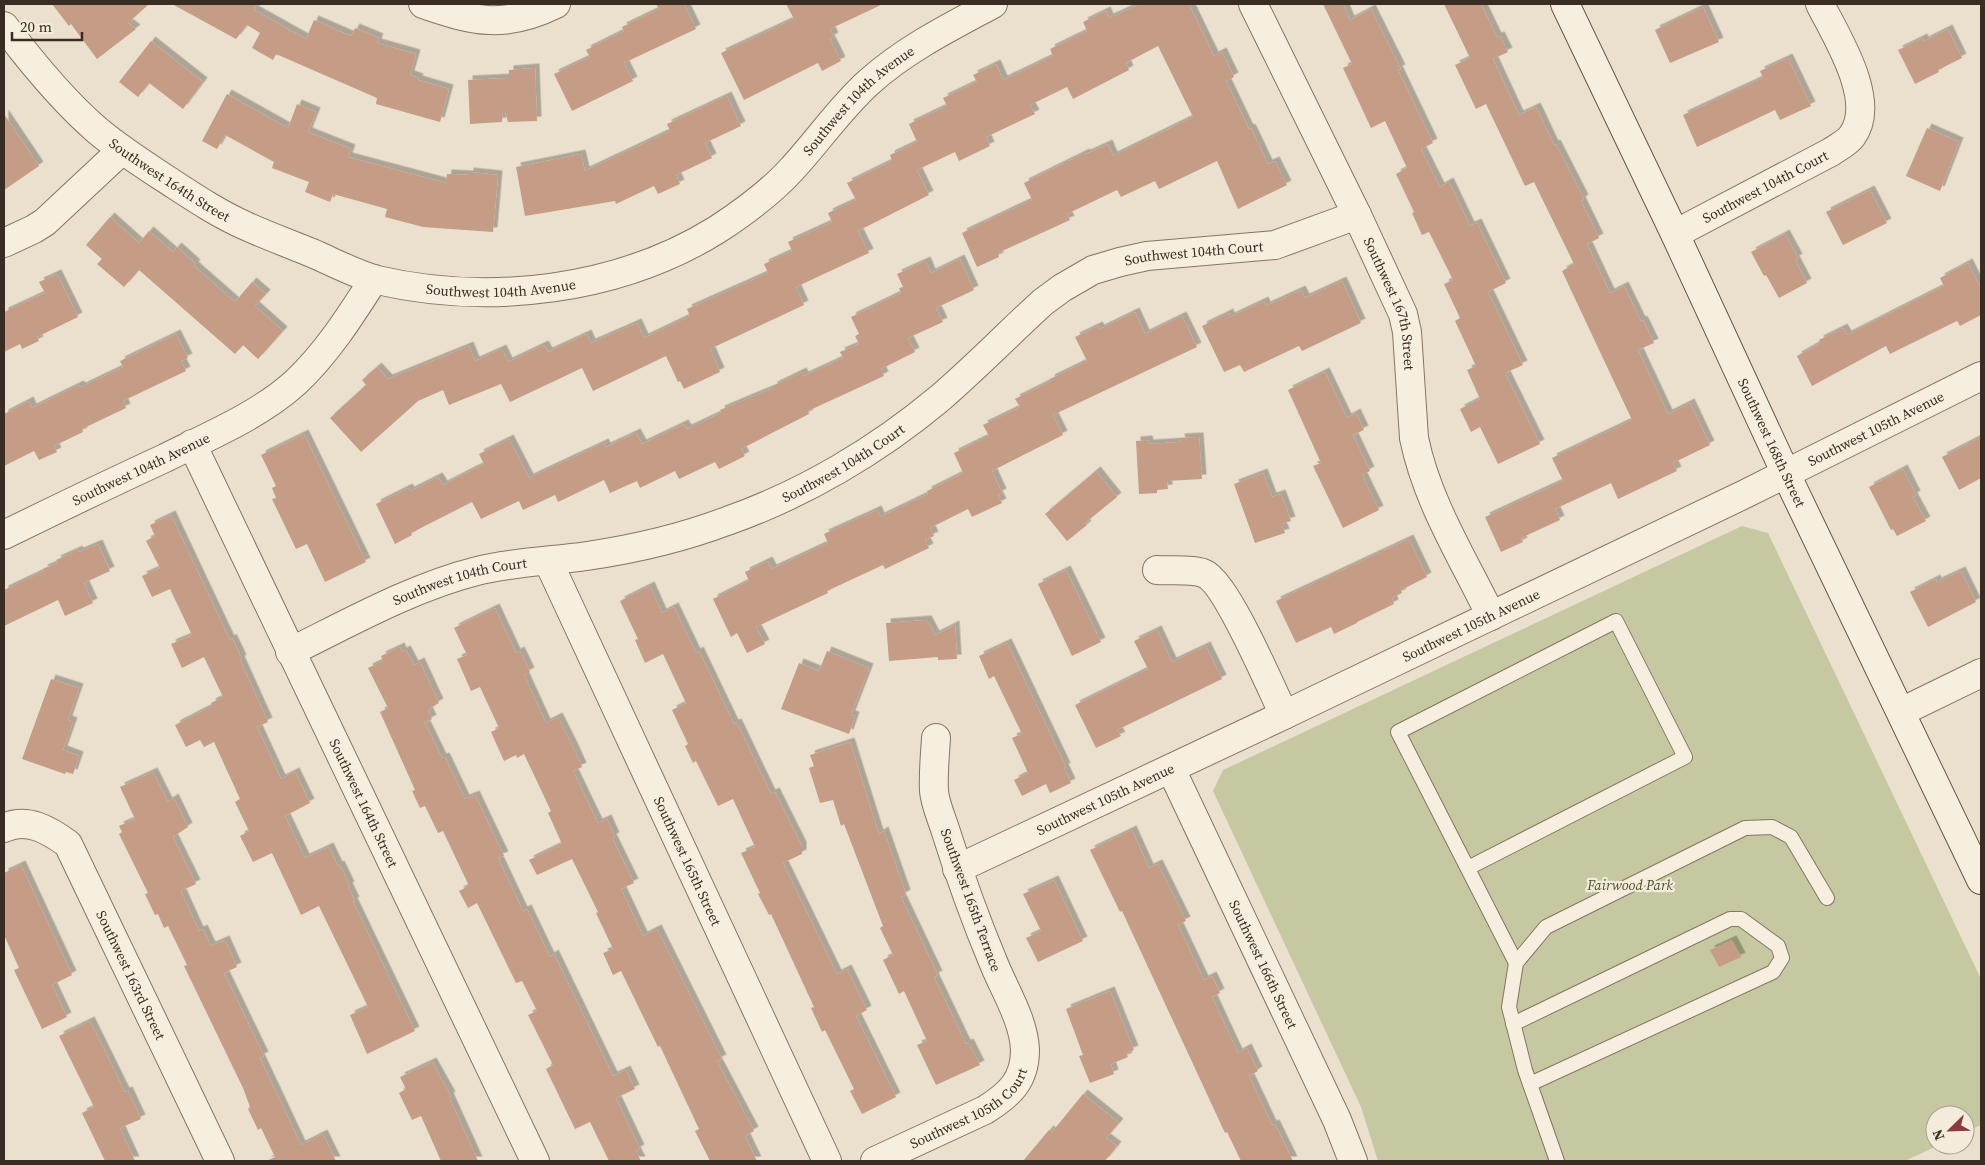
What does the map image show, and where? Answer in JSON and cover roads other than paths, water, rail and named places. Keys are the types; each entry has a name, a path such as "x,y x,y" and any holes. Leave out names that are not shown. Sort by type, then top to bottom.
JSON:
{"street":[{"path":"423,4 467,18 500,21 529,16 556,4"},
{"name":"Southwest 104th Avenue","path":"4,534 192,444 261,407 296,382 351,315 374,279 463,291 517,290 580,284 620,274 663,259 716,230 758,200 790,172 868,83 894,62 921,43 993,4"},
{"name":"Southwest 167th Street","path":"1253,4 1357,215 1403,314 1407,332 1414,438 1426,484 1491,616"},
{"name":"Southwest 168th Street","path":"1565,4 1675,234 1786,474 1981,880"},
{"name":"Southwest 104th Court","path":"1675,234 1831,152 1853,134 1860,112 1860,93 1837,37 1820,4"},
{"name":"Southwest 164th Street","path":"4,26 71,105 98,131 122,150 192,196 245,225 374,279"},
{"path":"4,243 45,222 122,150"},
{"name":"Southwest 104th Court","path":"290,652 396,601 452,579 500,566 630,549 665,541 737,518 808,485 862,455 910,421 940,397 1043,302 1062,288 1093,270 1147,256 1276,245 1357,215"},
{"name":"Southwest 105th Avenue","path":"957,869 1171,769 1786,474 1981,376"},
{"name":"Southwest 164th Street","path":"192,444 535,1161"},
{"name":"Southwest 165th Street","path":"548,561 827,1161"},
{"path":"1157,570 1204,573 1213,581 1236,615 1284,715"},
{"path":"1901,712 1981,673"},
{"name":"Southwest 165th Terrace","path":"936,738 934,793 957,869 974,916 1020,1028 1025,1050 1024,1060"},
{"name":"Southwest 166th Street","path":"1171,769 1337,1120 1353,1161"},
{"name":"Southwest 163rd Street","path":"8,826 29,824 43,828 68,844 220,1161"},
{"name":"Southwest 105th Court","path":"875,1161 985,1110 1000,1100 1012,1091 1024,1060"}],"lane":[{"path":"1468,868 1685,757 1616,621 1398,732 1516,963"},
{"path":"1557,1161 1530,1084 1509,1007 1516,963 1546,927 1745,828 1772,827 1791,837 1827,898"},
{"path":"1513,1024 1730,919 1741,919 1778,946 1782,958 1773,972 1530,1084"}],"park label":[{"name":"Fairwood Park","path":"1630,885"}]}
